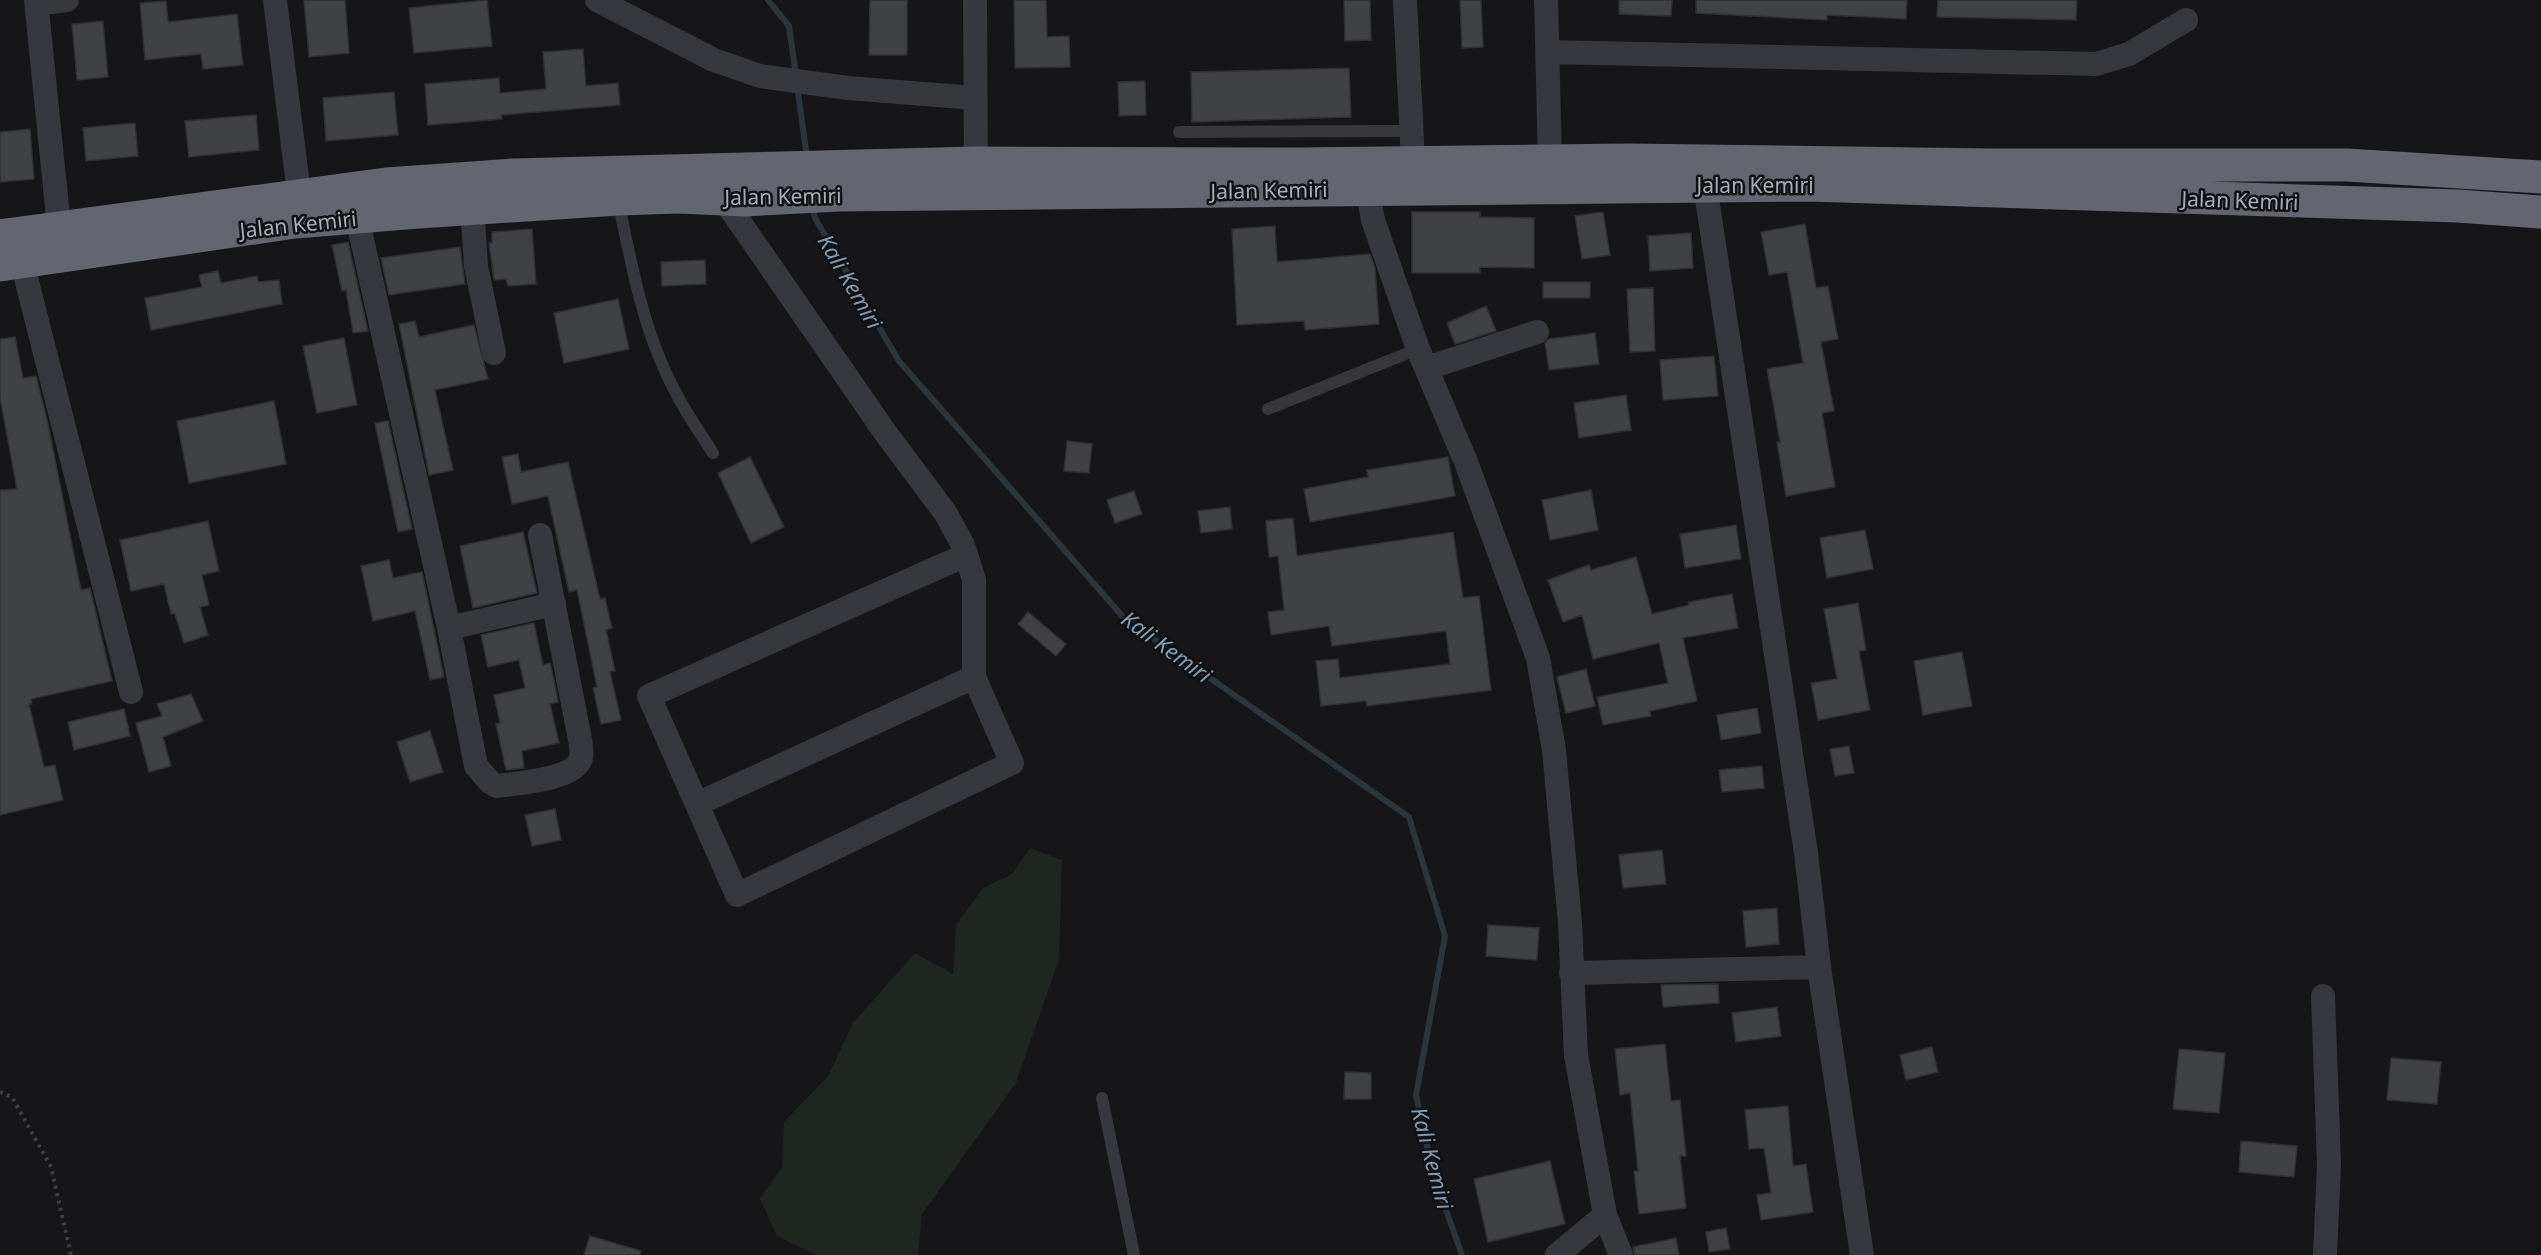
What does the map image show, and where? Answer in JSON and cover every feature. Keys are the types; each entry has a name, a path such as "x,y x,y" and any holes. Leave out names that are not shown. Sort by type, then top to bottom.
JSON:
{"highway":[{"name":"Jalan Kemiri","path":"1365,175 1412,146 1550,162 1703,173 1810,185 2458,206 2541,212"},
{"name":"Jalan Kemiri","path":"11,263 296,222 838,181 1703,173 1990,165 2347,165 2541,177"},
{"name":"Jalan Kemiri","path":"0,236 299,194 386,184 513,175 738,189"}],"street":[{"path":"59,227 37,2 67,0"},
{"path":"274,0 299,194"},
{"path":"597,0 714,60 760,76 897,92 975,98"},
{"path":"975,0 976,179"},
{"path":"1406,0 1412,146"},
{"path":"1546,0 1550,162"},
{"path":"1548,52 2096,64 2129,54 2186,20"},
{"path":"1703,173 1806,853 1819,967 1862,1255"},
{"path":"1365,175 1373,220 1423,358 1466,462 1538,658 1554,750 1576,1055 1605,1215 1621,1255"},
{"path":"738,189 887,435 946,514 966,555 974,580 974,677 1012,763 737,895 649,696 966,555"},
{"path":"472,207 476,266 494,353"},
{"path":"357,217 449,628 476,766 497,786 548,778 577,766 582,750 540,535"},
{"path":"11,263 131,693"},
{"path":"1423,358 1537,332"},
{"path":"449,628 554,604"},
{"path":"697,804 974,677"},
{"path":"1571,973 1819,967"},
{"path":"2323,996 2329,1164 2325,1255"},
{"path":"1557,1255 1605,1215"}],"lane":[{"path":"1179,132 1412,146"},
{"path":"618,199 651,333 661,362 685,412 713,453"},
{"path":"1268,409 1423,358"},
{"path":"1102,1098 1134,1255"}],"path":[{"path":"0,1092 12,1097 51,1167 71,1255"}],"shaded area":[{"path":"1030,848 1062,860 1059,959 1016,1083 922,1214 918,1255 816,1255 777,1236 760,1199 782,1167 784,1122 828,1076 853,1023 915,953 953,974 956,925 983,888 1012,874"}],"building":[{"path":"304,0 345,0 349,53 309,57"},
{"path":"487,0 492,46 414,53 409,8"},
{"path":"870,0 907,0 907,55 869,55"},
{"path":"1014,0 1046,0 1047,37 1069,36 1070,67 1015,68"},
{"path":"1344,0 1370,0 1371,40 1345,41"},
{"path":"1460,0 1481,0 1483,47 1462,48"},
{"path":"1619,0 1672,0 1671,16 1619,14"},
{"path":"1696,0 1907,0 1906,19 1827,15 1827,20 1696,13"},
{"path":"1938,0 2077,0 2076,20 1937,17"},
{"path":"166,1 168,22 237,14 243,65 203,69 201,54 145,60 140,3"},
{"path":"103,21 108,77 77,80 72,24"},
{"path":"583,49 586,86 618,83 620,105 501,115 502,119 428,125 425,84 499,78 500,93 546,89 543,52"},
{"path":"1349,68 1351,117 1192,122 1191,72"},
{"path":"1145,81 1146,115 1119,116 1118,82"},
{"path":"394,92 398,135 326,141 323,98"},
{"path":"256,115 259,150 189,157 185,121"},
{"path":"135,123 138,156 86,161 83,128"},
{"path":"30,129 34,179 0,182 0,132"},
{"path":"1412,212 1480,212 1480,217 1534,218 1534,268 1480,267 1480,273 1412,273"},
{"path":"1603,212 1610,255 1582,259 1575,216"},
{"path":"1805,224 1816,288 1828,286 1838,339 1821,342 1834,411 1822,413 1835,487 1786,496 1777,442 1780,442 1767,369 1803,363 1787,272 1769,275 1761,232"},
{"path":"1275,226 1277,262 1370,254 1375,268 1379,324 1305,330 1304,321 1237,325 1232,229"},
{"path":"532,229 536,284 508,286 506,279 494,280 489,243 492,243 492,232"},
{"path":"1691,233 1693,268 1650,271 1648,236"},
{"path":"348,242 368,331 353,333 346,290 342,291 332,245"},
{"path":"460,247 465,284 389,295 381,258"},
{"path":"705,260 706,284 662,286 661,262"},
{"path":"218,271 221,283 257,276 258,282 279,280 282,304 151,330 145,298 202,287 199,275"},
{"path":"1543,282 1590,282 1590,298 1543,298"},
{"path":"1653,288 1655,351 1630,352 1627,289"},
{"path":"618,299 629,349 564,363 554,313"},
{"path":"1486,306 1496,331 1455,344 1447,323"},
{"path":"415,321 419,337 474,325 488,379 435,390 453,470 429,475 399,324"},
{"path":"1595,333 1599,364 1549,370 1545,343 1549,339"},
{"path":"15,337 23,378 36,376 48,424 81,590 90,588 112,681 31,699 32,704 29,704 44,767 55,765 63,800 0,815 0,490 17,489 0,398 0,339"},
{"path":"344,338 357,405 317,413 303,346"},
{"path":"1714,356 1718,396 1663,400 1660,360"},
{"path":"1626,395 1631,430 1579,438 1574,403"},
{"path":"274,401 286,464 189,483 177,421"},
{"path":"388,421 412,529 398,532 375,423"},
{"path":"1067,441 1092,444 1089,473 1064,471"},
{"path":"518,454 521,472 568,462 600,599 605,598 612,628 606,630 615,671 610,672 621,720 601,724 593,688 597,687 577,590 569,592 548,496 512,504 502,457"},
{"path":"750,457 784,527 751,543 718,473"},
{"path":"1448,457 1455,496 1310,522 1304,489 1368,477 1367,470"},
{"path":"1591,490 1598,530 1550,540 1542,500"},
{"path":"1134,491 1142,514 1115,523 1107,500"},
{"path":"1230,507 1232,529 1201,533 1198,511"},
{"path":"1293,518 1297,556 1453,532 1463,598 1479,596 1491,690 1367,706 1366,701 1321,706 1316,661 1338,659 1340,678 1450,664 1446,631 1332,646 1329,626 1271,635 1268,612 1284,610 1278,556 1269,557 1266,521"},
{"path":"208,521 219,571 202,575 209,605 200,607 208,635 184,643 175,614 171,614 164,584 131,591 120,540"},
{"path":"1736,525 1741,559 1685,568 1680,534"},
{"path":"1865,530 1873,569 1827,578 1820,538"},
{"path":"523,532 537,593 473,608 460,546"},
{"path":"1636,557 1652,614 1689,605 1688,602 1732,594 1738,628 1683,638 1697,701 1650,711 1651,716 1603,725 1597,697 1668,683 1659,643 1593,659 1582,615 1563,622 1548,580 1589,565 1591,570"},
{"path":"389,560 393,578 422,572 444,677 430,680 415,611 373,621 361,566"},
{"path":"1858,603 1866,650 1859,651 1870,710 1818,720 1811,683 1837,679 1824,609"},
{"path":"1028,612 1066,644 1056,656 1018,624"},
{"path":"534,623 543,665 550,663 554,680 558,702 550,704 559,743 522,751 524,768 506,770 496,724 500,723 494,695 525,688 519,660 488,667 481,635"},
{"path":"1962,652 1972,706 1923,715 1914,661"},
{"path":"1586,669 1595,706 1566,713 1557,677"},
{"path":"191,694 203,721 163,737 171,766 149,772 136,723 162,716 157,704"},
{"path":"1757,708 1761,733 1721,740 1717,715"},
{"path":"124,709 130,736 74,750 68,722"},
{"path":"430,731 443,772 410,782 397,742"},
{"path":"1849,746 1854,773 1835,776 1830,749"},
{"path":"1762,766 1764,788 1722,792 1719,770"},
{"path":"555,809 561,840 532,846 525,815"},
{"path":"1662,850 1666,884 1623,888 1619,855"},
{"path":"1777,908 1779,944 1746,947 1743,911"},
{"path":"1488,925 1539,928 1537,960 1486,956"},
{"path":"1718,984 1719,1003 1663,1007 1661,985"},
{"path":"1777,1007 1781,1036 1736,1042 1732,1013"},
{"path":"1665,1044 1671,1101 1680,1100 1686,1156 1680,1156 1686,1208 1639,1214 1634,1171 1638,1171 1630,1093 1620,1095 1615,1049"},
{"path":"1932,1047 1938,1072 1906,1080 1900,1055"},
{"path":"2179,1049 2225,1053 2219,1113 2173,1109"},
{"path":"2391,1058 2441,1062 2437,1104 2387,1100"},
{"path":"1345,1072 1371,1073 1371,1099 1344,1099"},
{"path":"1788,1106 1793,1166 1806,1164 1813,1212 1761,1220 1757,1195 1771,1193 1764,1148 1749,1149 1745,1110"},
{"path":"2241,1141 2297,1146 2294,1177 2239,1172"},
{"path":"1550,1161 1565,1224 1488,1242 1474,1179"},
{"path":"1726,1228 1730,1249 1709,1252 1706,1232"},
{"path":"590,1236 641,1251 640,1255 584,1255"},
{"path":"1676,1238 1679,1255 1635,1255 1633,1247"}],"waterway":[{"name":"Kali Kemiri","path":"768,0 789,26 796,75"},
{"name":"Kali Kemiri","path":"797,85 807,158"},
{"name":"Kali Kemiri","path":"813,207 815,218 899,361 1124,618 1409,817 1445,936 1416,1095 1434,1177 1462,1255"}]}
